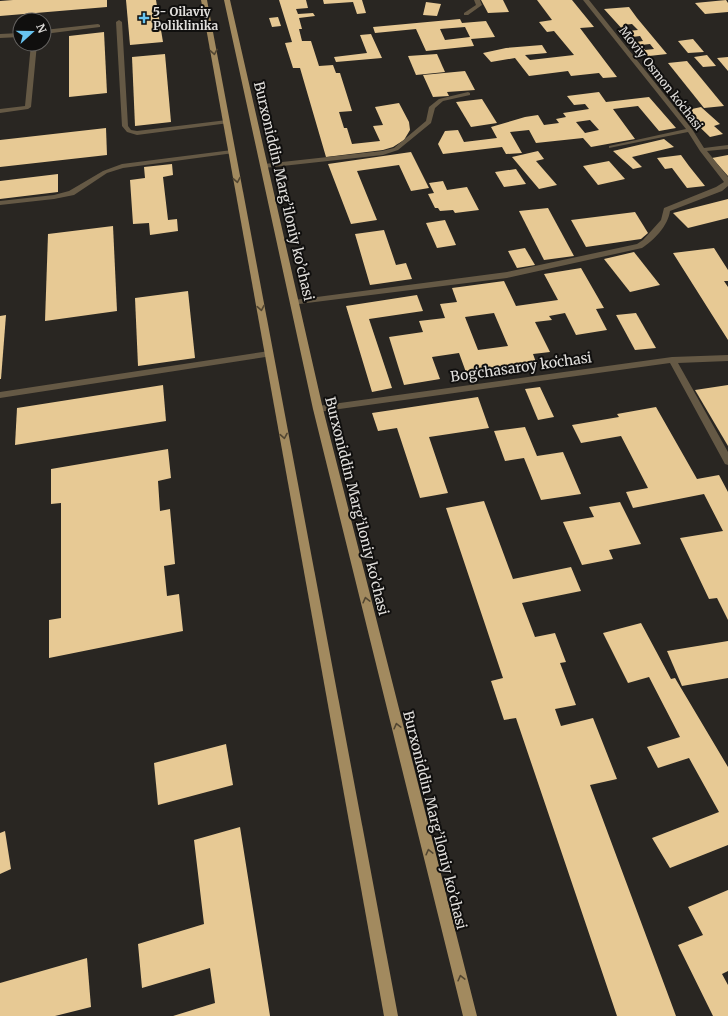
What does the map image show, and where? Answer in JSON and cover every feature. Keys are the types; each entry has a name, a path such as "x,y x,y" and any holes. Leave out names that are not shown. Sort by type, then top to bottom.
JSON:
{"main road":[{"path":"204,0 391,1016"},
{"name":"Burxoniddin Marg’iloniy ko’chasi","path":"227,0 318,409 470,1016"}],"street":[{"path":"466,14 479,5 478,0"},
{"name":"Moviy Osmon koʻchasi","path":"586,0 690,130 702,150 728,147"},
{"path":"119,22 125,126 129,131 137,133 227,122"},
{"path":"52,31 98,26"},
{"path":"0,36 12,35"},
{"path":"0,111 28,108 33,52"},
{"path":"264,166 383,153 396,149 429,122 432,107 441,100 468,94"},
{"path":"611,147 690,130"},
{"path":"294,304 507,275 639,246 646,242 665,220 667,210 719,189 728,182 702,150"},
{"path":"0,203 54,197 71,193 105,172 122,166 232,152"},
{"path":"0,395 269,354"},
{"name":"Bogʻchasaroy koʻchasi","path":"318,409 672,360 728,358"},
{"path":"672,360 728,461"}],"building":[{"path":"107,0 107,7 48,12 12,12 12,15 0,16 0,1"},
{"path":"126,0 156,0 163,42 130,45"},
{"path":"279,0 306,0 308,8 296,9 298,14 313,13 315,16 299,18 302,29 299,29 302,41 311,41 319,66 333,65 336,73 340,73 352,111 339,112 344,128 347,128 352,144 380,141 373,126 383,125 375,107 399,103 409,122 410,130 404,140 393,147 383,150 326,157 300,68 293,68 285,43 292,42"},
{"path":"323,0 362,0 366,13 357,14 353,2 324,4"},
{"path":"481,0 503,0 509,12 488,13"},
{"path":"537,0 572,0 594,27 580,28 617,77 603,78 599,73 571,76 568,71 529,76 515,58 491,62 483,53 506,48 542,45 547,53 525,55 530,60 574,55 554,31 547,32 539,22 552,20"},
{"path":"726,0 728,3 728,12 705,14 695,3"},
{"path":"426,2 441,4 437,16 423,15"},
{"path":"629,7 667,54 640,57 629,43 643,41 640,36 625,38 621,31 624,31 604,9","holes":["632,24 638,30 628,31 623,25","650,44 654,49 645,50 641,45"]},
{"path":"278,17 281,26 272,27 269,18"},
{"path":"460,19 462,23 486,21 495,37 471,39 474,46 426,51 416,29 375,33 373,27","holes":["465,27 470,37 445,40 440,29"]},
{"path":"104,32 107,93 69,97 69,36"},
{"path":"371,34 382,58 336,62 334,57 367,53 360,35"},
{"path":"693,39 704,52 688,53 678,41"},
{"path":"165,54 171,122 135,126 132,57"},
{"path":"437,54 445,72 416,75 408,56"},
{"path":"707,55 716,66 703,67 694,57"},
{"path":"728,57 728,71 717,58"},
{"path":"687,61 724,106 704,108 668,63"},
{"path":"465,71 475,90 447,92 449,96 433,97 423,75"},
{"path":"599,92 606,102 649,97 676,128 659,131 638,106 613,109 635,139 591,147 583,138 536,143 529,130 510,132 522,153 506,154 502,147 443,154 438,144 445,131 458,130 464,142 497,138 491,127 525,117 538,115 544,125 559,123 556,119 566,117 563,113 589,109 585,104 574,105 567,96","holes":["590,120 599,130 585,133 576,122"]},
{"path":"482,99 497,123 471,127 456,102"},
{"path":"701,107 720,124 714,126 723,134 710,137 683,111"},
{"path":"106,128 107,155 0,167 0,140"},
{"path":"664,139 674,147 632,157 642,167 633,169 613,151"},
{"path":"538,151 544,159 536,161 557,185 539,189 512,157"},
{"path":"411,152 429,188 411,191 399,165 357,171 377,220 351,224 328,164"},
{"path":"681,155 705,186 687,188 672,168 665,169 657,158"},
{"path":"728,155 728,176 712,158"},
{"path":"609,161 625,179 598,185 583,166"},
{"path":"172,164 173,175 163,177 168,220 177,219 178,231 150,235 149,223 133,224 130,180 145,178 144,167"},
{"path":"516,169 526,184 504,187 495,172"},
{"path":"58,174 58,192 0,199 0,181"},
{"path":"443,181 447,190 467,187 479,210 455,213 453,210 440,211 438,208 435,208 428,194 434,193 429,183"},
{"path":"728,199 728,218 688,228 673,213"},
{"path":"548,208 574,256 544,260 519,211"},
{"path":"635,212 648,233 641,239 586,247 571,220"},
{"path":"445,220 456,245 437,248 426,223"},
{"path":"113,226 117,311 45,321 48,234"},
{"path":"384,230 396,265 406,263 412,279 370,285 355,234"},
{"path":"525,248 535,265 517,268 508,251"},
{"path":"714,248 728,270 728,281 724,281 728,287 728,340 673,253"},
{"path":"634,252 660,285 630,292 604,259"},
{"path":"581,268 604,308 596,309 607,330 576,335 565,313 549,316 552,320 535,322 550,352 533,354 537,365 467,375 459,353 432,357 440,379 404,385 389,337 423,332 419,321 445,318 440,304 457,302 452,288 504,281 516,306 558,300 544,274","holes":["494,313 508,346 478,350 465,317"]},
{"path":"188,291 195,358 138,366 135,298"},
{"path":"417,295 423,311 369,319 392,388 372,392 346,306"},
{"path":"636,313 656,348 635,350 616,315"},
{"path":"6,315 1,379 0,379 0,316"},
{"path":"163,385 166,421 15,445 17,408"},
{"path":"728,385 728,446 695,390"},
{"path":"540,387 554,417 538,420 525,389"},
{"path":"478,397 489,428 429,437 448,493 420,498 397,428 378,431 372,413"},
{"path":"656,407 697,479 719,475 728,492 728,620 717,598 709,599 680,538 723,531 704,494 633,508 626,492 648,488 621,436 581,443 572,425 619,417 617,414"},
{"path":"525,427 537,456 563,452 581,494 541,500 524,458 505,461 494,431"},
{"path":"168,449 171,478 158,481 160,511 170,509 175,564 164,566 167,596 179,594 183,631 49,658 49,620 61,618 61,503 51,504 51,469"},
{"path":"484,501 513,579 571,567 581,591 522,603 535,637 555,633 566,662 560,663 576,705 555,709 561,726 593,718 617,779 590,785 676,1016 617,1016 516,718 504,720 491,681 503,678 446,508"},
{"path":"620,502 641,544 609,550 613,559 582,565 563,522 594,517 589,507"},
{"path":"641,623 671,679 675,678 728,767 728,845 670,868 652,838 719,812 689,758 658,768 647,747 680,737 649,677 628,683 603,633"},
{"path":"728,641 728,678 682,686 667,651"},
{"path":"226,744 233,785 158,805 154,763"},
{"path":"240,827 270,1016 173,1016 215,1003 210,968 142,988 138,944 204,924 194,840"},
{"path":"5,831 11,869 0,874 0,833"},
{"path":"728,890 728,971 722,974 728,985 728,1016 713,1016 678,945 703,935 688,907"},
{"path":"87,958 91,1007 55,1016 0,1016 0,983"}],"place":[{"name":"5- Oilaviy Poliklinika","path":"144,18"}]}
